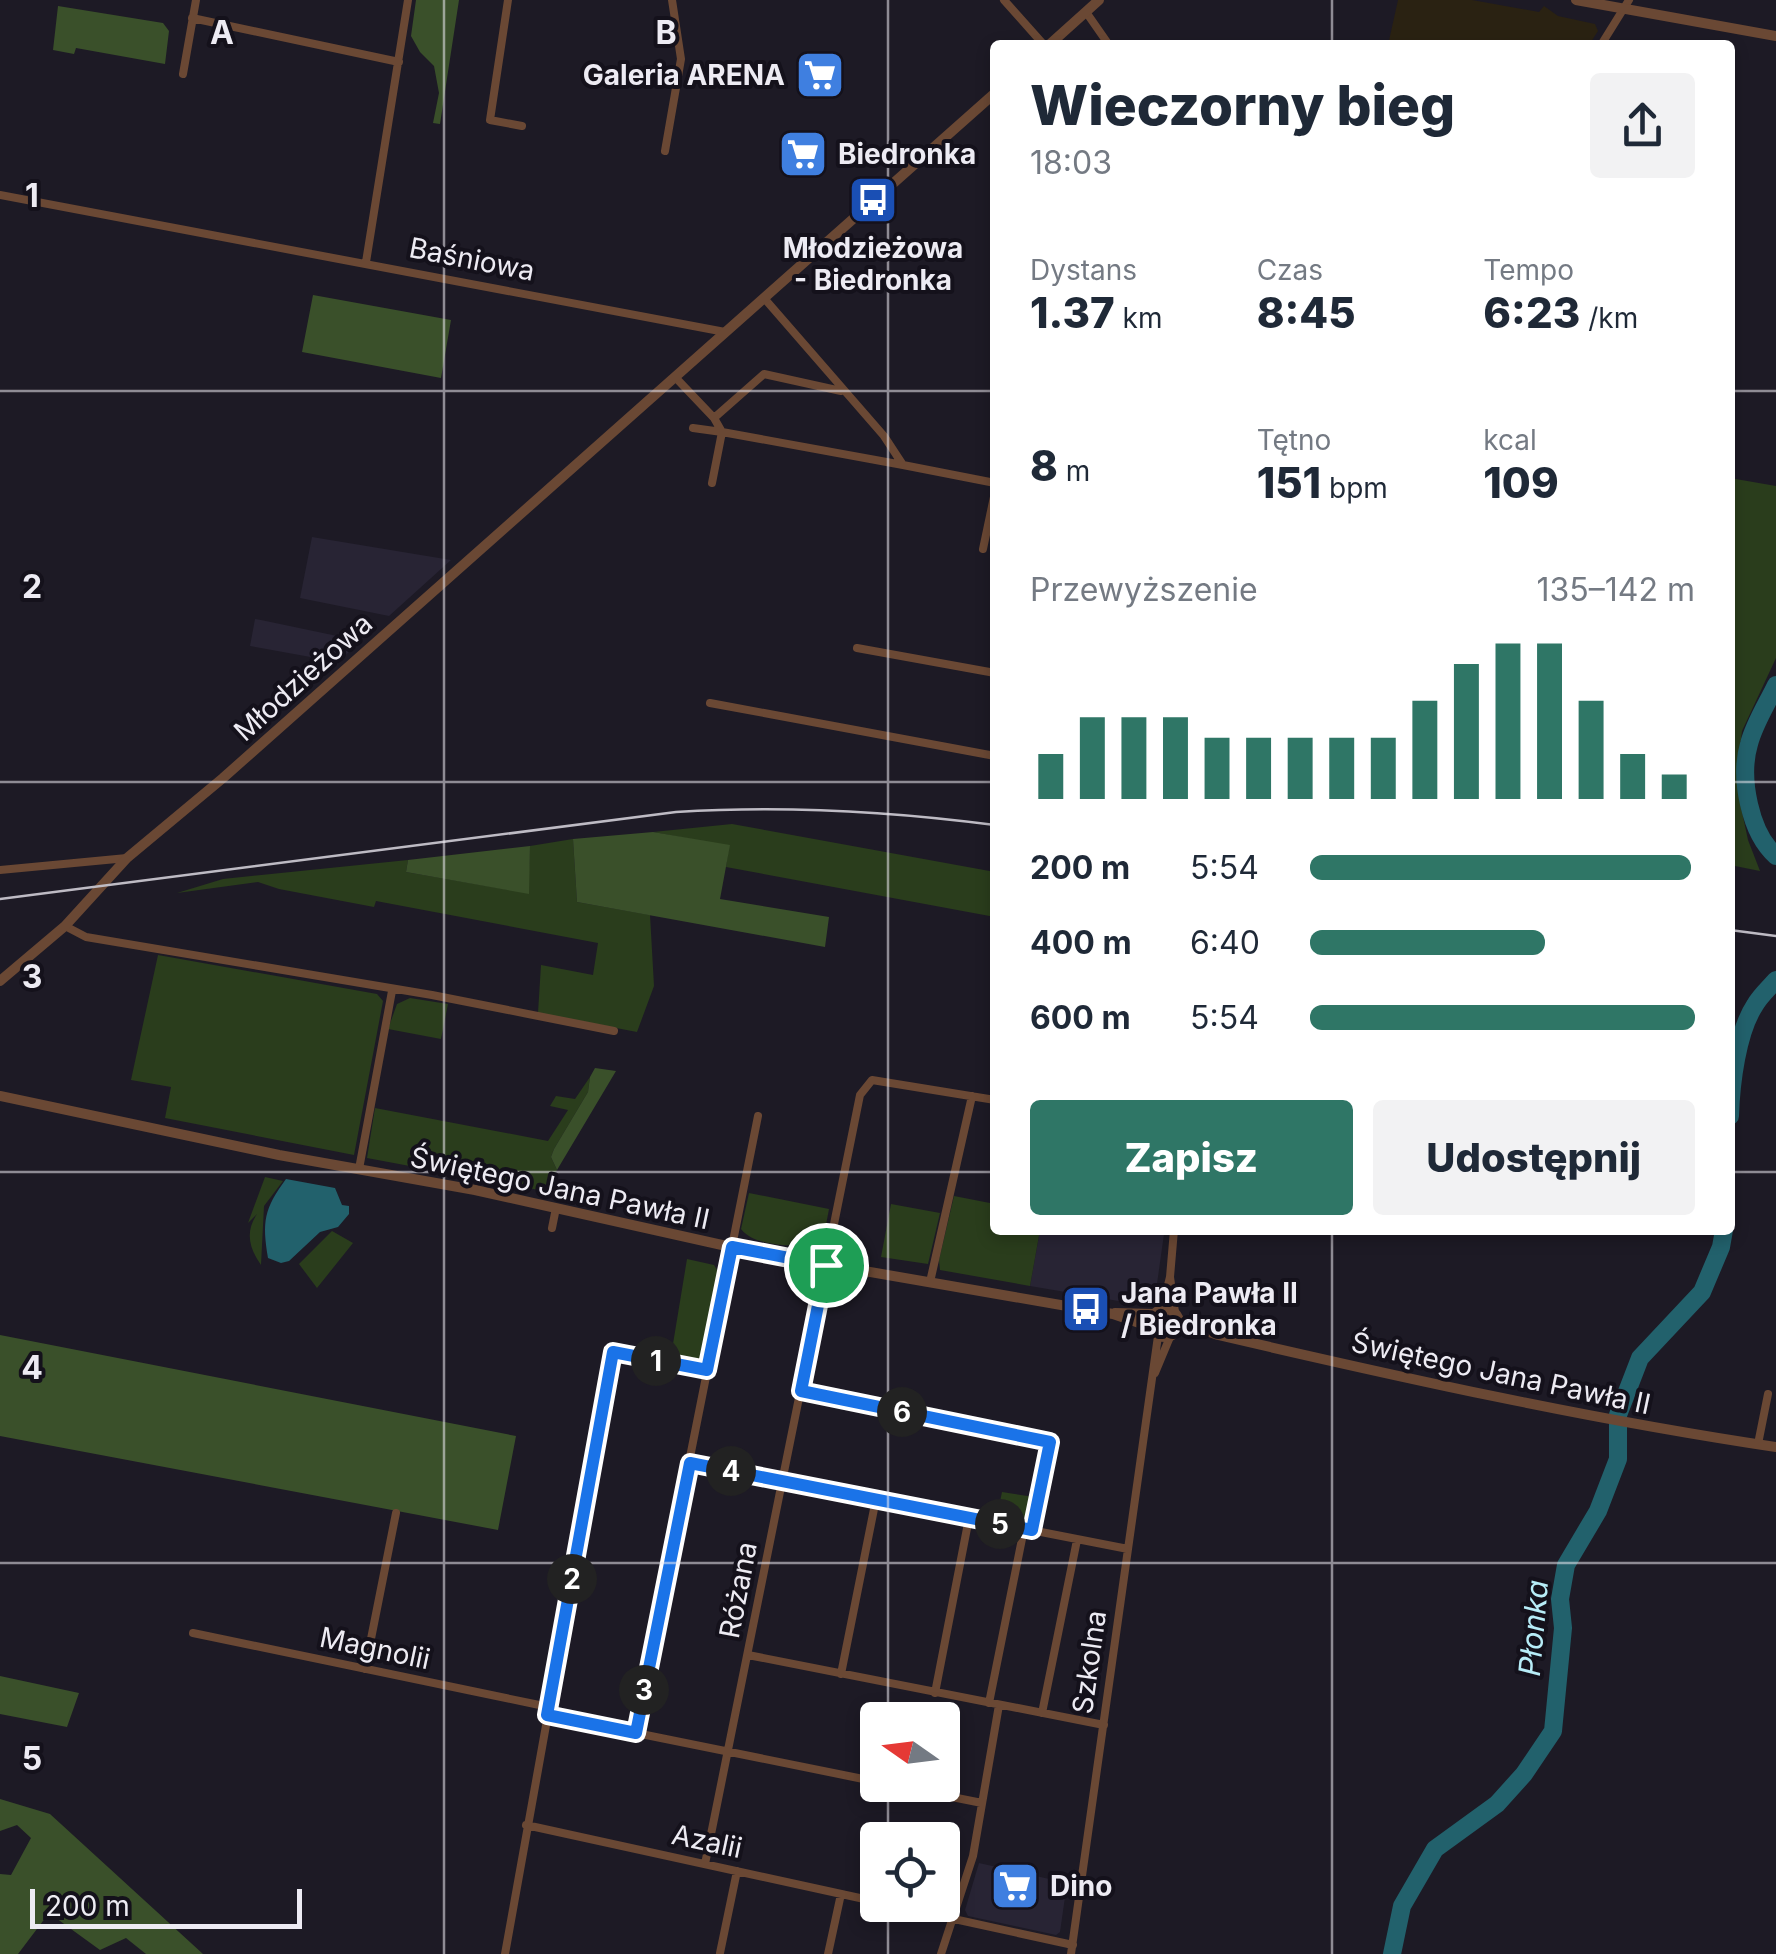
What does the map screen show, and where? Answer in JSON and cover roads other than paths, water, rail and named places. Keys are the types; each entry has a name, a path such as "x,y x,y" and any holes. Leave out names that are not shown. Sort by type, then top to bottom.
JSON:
{"street":[{"path":"183,74 196,0"},
{"path":"366,262 408,0"},
{"path":"508,0 490,120 522,126"},
{"path":"664,151 681,59 672,0"},
{"path":"1004,0 1041,40"},
{"path":"1052,40 1099,0"},
{"path":"1576,0 1627,4 1776,36"},
{"path":"1604,40 1627,4"},
{"path":"1086,12 1106,40"},
{"path":"192,18 399,62"},
{"name":"Młodzieżowa","path":"0,980 65,926 127,858 223,778 990,97"},
{"name":"Baśniowa","path":"0,195 726,332"},
{"path":"764,298 884,436 903,465"},
{"path":"714,418 764,374 843,392"},
{"path":"676,376 722,432 712,483"},
{"path":"693,428 990,483"},
{"path":"984,549 990,518"},
{"path":"856,648 990,671"},
{"path":"710,704 990,755"},
{"path":"0,870 127,858"},
{"path":"65,926 86,937 614,1031"},
{"path":"360,1169 392,991"},
{"name":"Różana","path":"705,1864 860,1095 872,1080 972,1096"},
{"name":"Świętego Jana Pawła II","path":"0,1096 732,1247 1218,1335 1580,1415 1776,1447"},
{"path":"930,1282 972,1096 990,1099"},
{"path":"636,1733 758,1116"},
{"path":"552,1228 556,1208"},
{"name":"Szkolna","path":"1072,1950 1154,1377 1168,1328 1174,1235"},
{"name":"Szkolna","path":"1158,1312 1170,1277"},
{"path":"1158,1312 1168,1328"},
{"name":"Świętego Jana Pawła II","path":"1113,1314 1158,1312 1168,1328"},
{"path":"505,1954 613,1352 707,1370"},
{"path":"801,1391 1050,1442 989,1703"},
{"path":"1758,1444 1768,1394"},
{"path":"690,1463 1128,1549"},
{"path":"842,1674 876,1500"},
{"path":"365,1669 396,1513"},
{"path":"935,1693 970,1518"},
{"path":"1042,1713 1077,1540"},
{"name":"Magnolii","path":"192,1633 636,1733 860,1778"},
{"path":"748,1655 1104,1725"},
{"path":"960,1900 973,1856 1000,1705"},
{"path":"960,1799 982,1803"},
{"name":"Azalii","path":"526,1825 860,1898"},
{"path":"720,1953 737,1871"},
{"path":"828,1954 841,1894"},
{"path":"942,1954 953,1922"},
{"path":"960,1922 1072,1950"}],"water":[{"path":"286,1179 335,1188 342,1205 349,1206 349,1214 338,1227 320,1232 289,1261 281,1263 268,1258 265,1225 269,1207"}],"waterway":[{"name":"Płonka","path":"1776,685 1751,737 1745,773 1753,819 1776,856"},
{"name":"Płonka","path":"1735,1068 1749,1016 1776,980"},
{"name":"Płonka","path":"1392,1954 1402,1906 1435,1849 1497,1804 1524,1774 1553,1731 1563,1628 1560,1599 1566,1565 1598,1511 1618,1459 1618,1415 1640,1358 1702,1292 1723,1235"}],"railway":[{"path":"0,899 676,812 836,811 990,824"},
{"path":"1735,931 1776,936"}],"place":[{"name":"Galeria ARENA","path":"820,75"},
{"name":"Biedronka","path":"803,154"},
{"name":"Młodzieżowa - Biedronka","path":"873,200"},
{"name":"Jana Pawła II / Biedronka","path":"1086,1309"},
{"name":"Dino","path":"1015,1886"}]}
